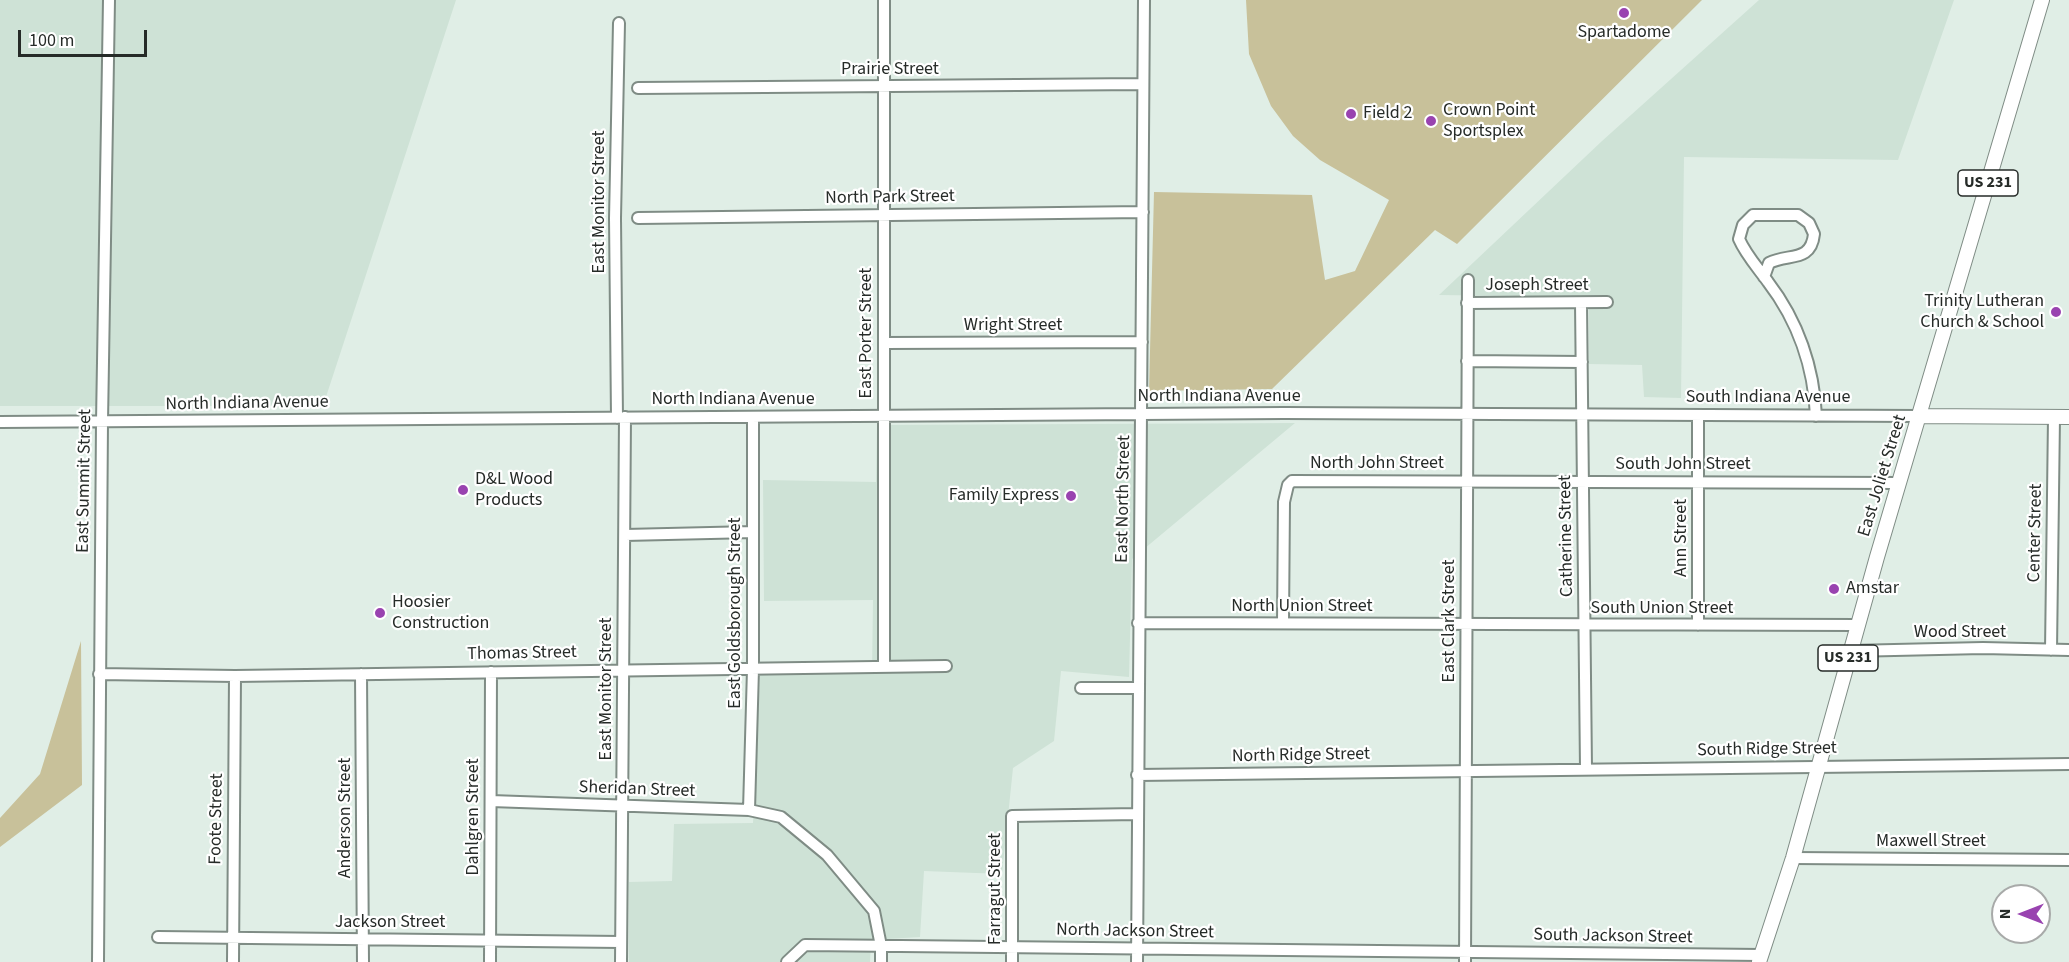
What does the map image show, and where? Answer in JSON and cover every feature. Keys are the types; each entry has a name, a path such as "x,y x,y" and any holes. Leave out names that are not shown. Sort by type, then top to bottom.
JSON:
{"main road":[{"name":"East Joliet Street","path":"1760,958 1793,858 1850,651 2042,0"},
{"name":"South Indiana Avenue","path":"1919,416 2069,417"}],"street":[{"name":"East Summit Street","path":"98,962 99,674 109,0"},
{"name":"East Porter Street","path":"884,0 884,667"},
{"name":"East North Street","path":"1137,962 1144,0"},
{"name":"East Monitor Street","path":"619,23 615,218 625,535 621,962"},
{"name":"Prairie Street","path":"638,88 1143,84"},
{"name":"North Park Street","path":"638,218 1143,212"},
{"path":"1764,277 1769,263 1800,257 1810,249 1814,234 1804,219 1798,215 1753,215 1743,225 1739,239 1786,311 1803,346 1815,386 1816,416"},
{"name":"East Clark Street","path":"1465,957 1468,280"},
{"name":"Joseph Street","path":"1467,303 1607,302"},
{"name":"Catherine Street","path":"1581,303 1586,769"},
{"name":"Wright Street","path":"884,343 1142,342"},
{"path":"1467,361 1582,362"},
{"name":"North Indiana Avenue","path":"0,422 1467,414"},
{"name":"South Indiana Avenue","path":"1467,414 1919,416"},
{"name":"Ann Street","path":"1698,416 1698,625"},
{"name":"East Goldsborough Street","path":"749,810 753,669 753,417"},
{"name":"Center Street","path":"2051,650 2054,417"},
{"name":"North John Street","path":"1283,623 1284,502 1288,485 1292,481 1467,481"},
{"name":"South John Street","path":"1467,481 1899,483"},
{"path":"625,535 753,532"},
{"name":"North Union Street","path":"1138,623 1466,625"},
{"name":"South Union Street","path":"1466,625 1858,625"},
{"name":"Wood Street","path":"1850,651 1983,648 2069,650"},
{"name":"Thomas Street","path":"99,674 235,676 946,666"},
{"name":"Dahlgren Street","path":"490,962 491,672"},
{"name":"Anderson Street","path":"361,674 363,962"},
{"name":"Foote Street","path":"232,962 235,676"},
{"path":"1081,688 1138,688"},
{"name":"South Ridge Street","path":"1466,771 2069,764"},
{"name":"North Ridge Street","path":"1137,775 1466,771"},
{"name":"Sheridan Street","path":"491,801 749,810 781,817 826,855 874,911 881,946"},
{"name":"Farragut Street","path":"1012,962 1012,816 1137,814"},
{"name":"Maxwell Street","path":"1793,858 2069,860"},
{"name":"Jackson Street","path":"158,937 233,936 363,940 621,942"},
{"name":"North Jackson Street","path":"787,962 805,945 1137,949 1465,957"},
{"path":"881,946 881,962"},
{"name":"South Jackson Street","path":"1465,957 1760,958"}],"shaded area":[{"path":"0,0 456,0 323,406 0,406"},
{"name":"Crown Point Sportsplex","path":"1246,0 1702,0 1457,244 1435,230 1272,389 1149,391 1154,192 1312,195 1325,280 1355,271 1389,200 1320,160 1293,136 1271,106 1249,54"},
{"path":"1759,0 1954,0 1898,160 1684,157 1681,398 1644,397 1642,365 1589,364 1589,297 1439,295 1602,141"},
{"path":"1295,423 1132,559 1129,677 1061,671 1054,741 1013,768 1002,874 924,871 920,937 871,940 870,962 629,962 629,882 672,881 674,824 753,823 760,672 872,672 873,600 764,601 763,480 876,482 877,425"},
{"path":"81,641 82,785 0,847 0,818 40,774"}],"place":[{"name":"Spartadome","path":"1624,13"},
{"name":"Field 2","path":"1351,114"},
{"name":"Crown Point Sportsplex","path":"1431,121"},
{"name":"Trinity Lutheran Church & School","path":"2056,312"},
{"name":"D&L Wood Products","path":"463,490"},
{"name":"Family Express","path":"1071,496"},
{"name":"Amstar","path":"1834,589"},
{"name":"Hoosier Construction","path":"380,613"}]}
